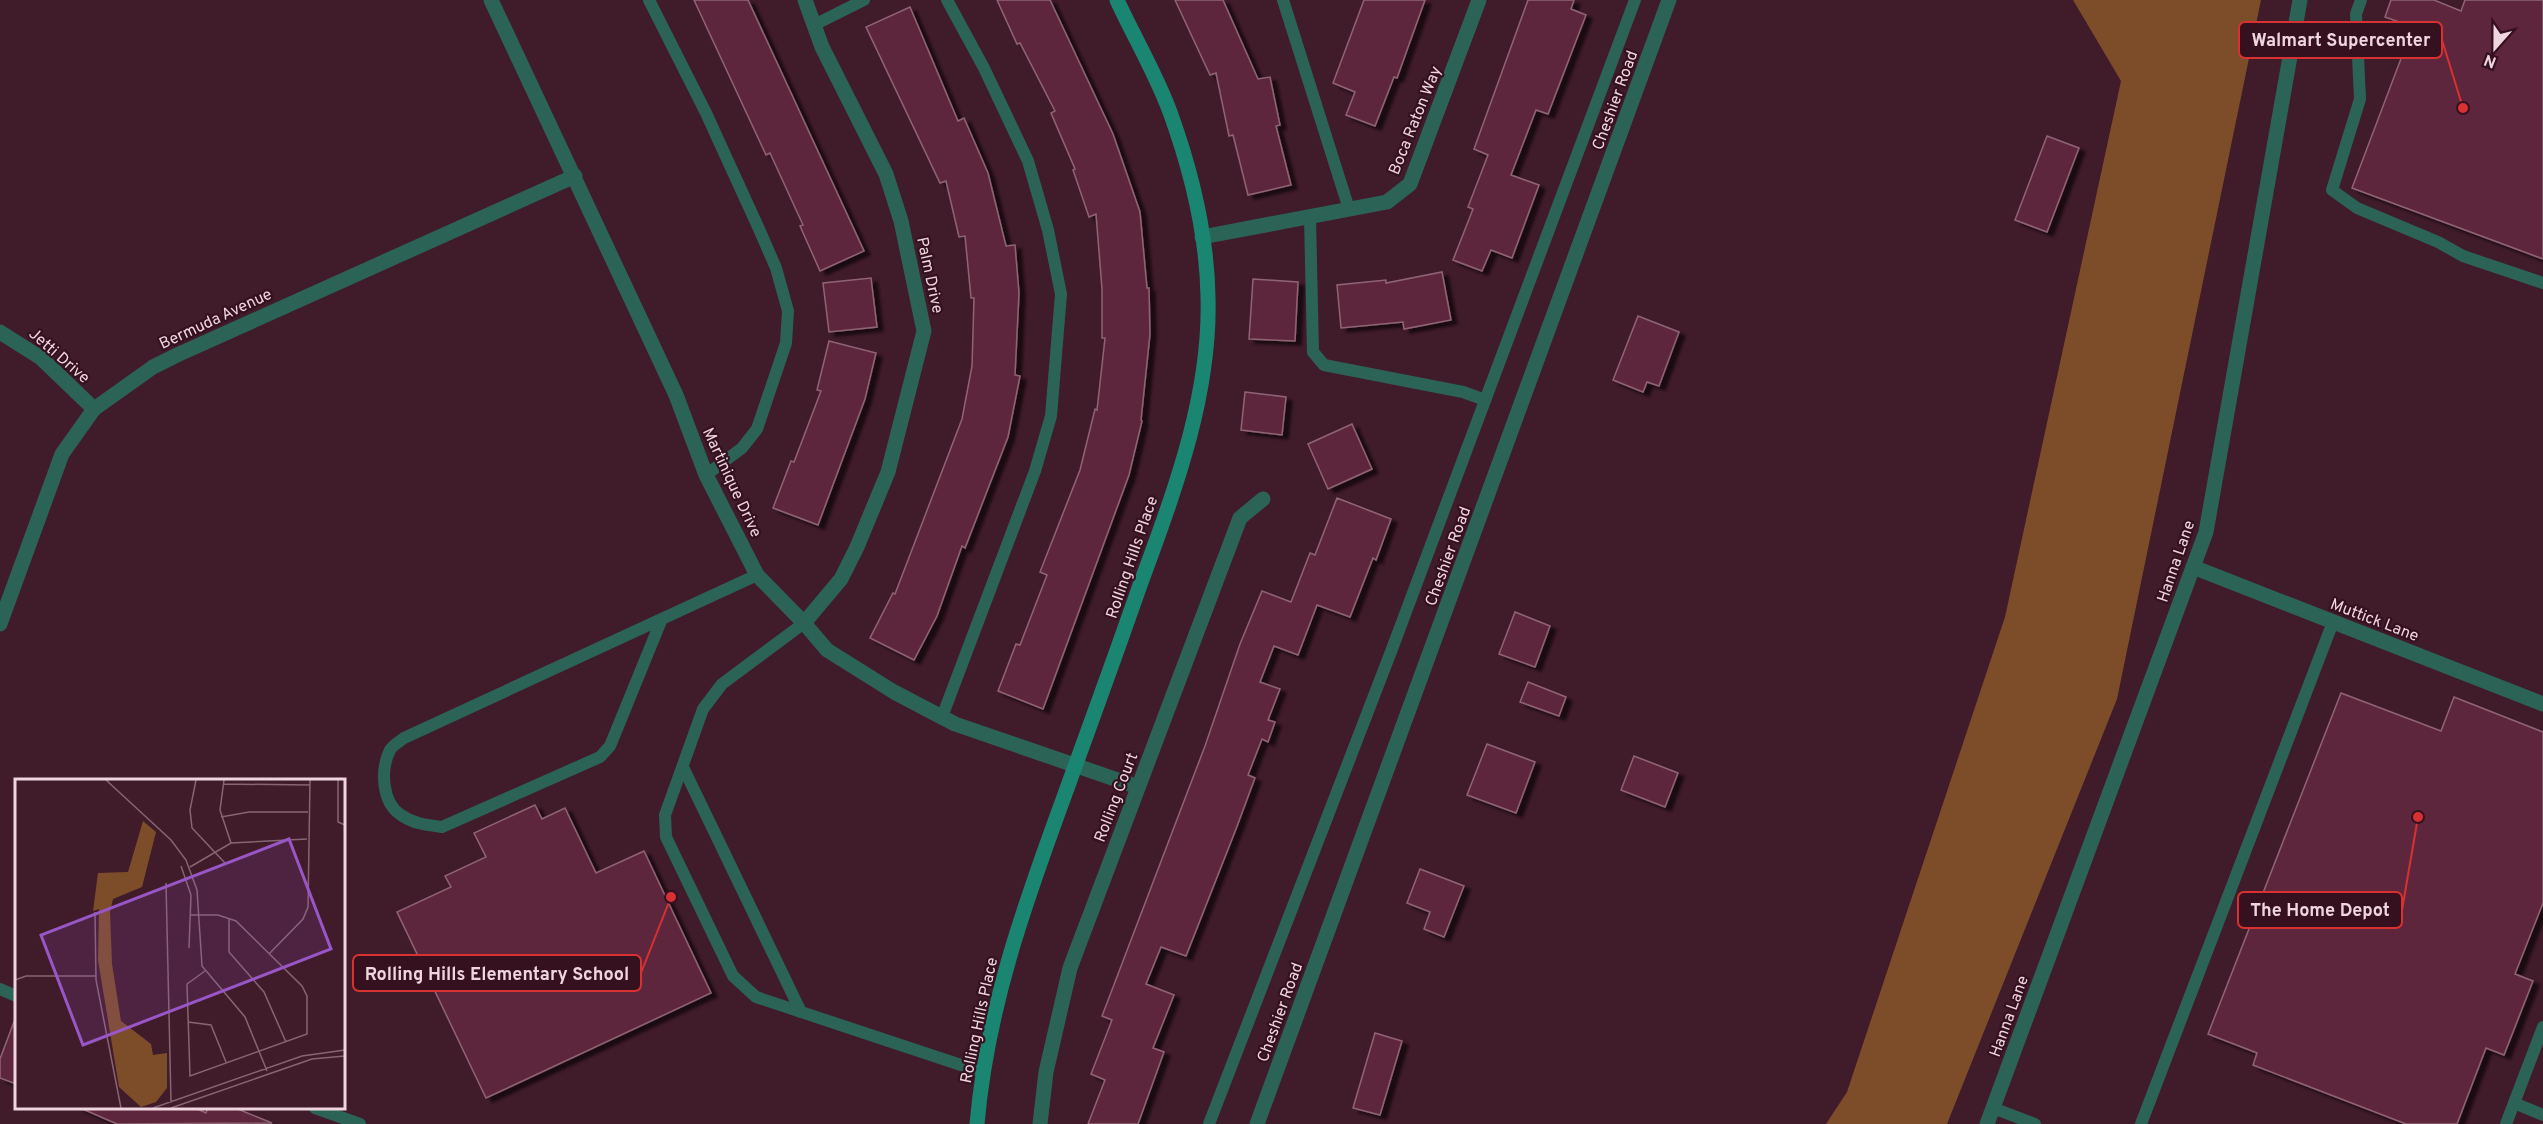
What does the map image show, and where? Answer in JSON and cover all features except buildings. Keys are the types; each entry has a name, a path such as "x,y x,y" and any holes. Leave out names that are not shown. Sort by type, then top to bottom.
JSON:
{"street":[{"name":"Martinique Drive","path":"491,0 676,395 706,475 758,575 804,623 826,650 894,692 955,724 1138,787"},
{"name":"Palm Drive","path":"804,623 841,579 879,494 888,472 924,331 906,241 886,174 822,47 805,0"},
{"name":"Rolling Hills Place","path":"977,1124 982,1072 1000,986 1031,887 1164,520 1193,424 1205,369 1208,306 1198,210 1170,111 1117,0"},
{"name":"Boca Raton Way","path":"1202,237 1387,202 1410,184 1479,0"},
{"name":"Cheshier Road","path":"1257,1124 1669,0"},
{"name":"Hanna Lane","path":"1987,1124 2206,532 2300,0"},
{"name":"Bermuda Avenue","path":"0,624 62,454 94,409 153,367 177,355 575,176"},
{"name":"Jetti Drive","path":"0,332 40,358 94,409"},
{"name":"Rolling Court","path":"1040,1124 1046,1072 1070,968 1240,518 1263,499"},
{"name":"Muttick Lane","path":"2193,567 2543,704"}],"lane":[{"path":"649,0 706,113 759,229 776,268 788,311 786,343 757,429 742,448 706,475"},
{"path":"814,25 864,0"},
{"path":"942,717 1035,471 1051,416 1061,294 1048,230 1028,161 947,0"},
{"path":"1283,0 1349,210"},
{"path":"1209,1124 1635,0"},
{"path":"2361,0 2356,14 2360,99 2332,190 2357,208 2438,242 2463,256 2543,283"},
{"path":"1310,217 1313,352 1324,366 1463,392 1485,400"},
{"path":"661,621 610,746 600,757 442,827 418,824 399,814 385,794 384,772 390,749 404,738 758,575"},
{"path":"2141,1124 2333,622"},
{"path":"804,623 722,684 704,709 665,815 666,837 733,976 756,997 982,1072"},
{"path":"682,767 801,1012"},
{"path":"0,989 15,996"},
{"path":"2506,1124 2540,1045 2543,1027"},
{"path":"2514,1103 2543,1115"},
{"path":"1993,1108 2035,1124"},
{"path":"320,1109 360,1124"}],"shaded area":[{"path":"2073,0 2261,0 2117,699 1947,1124 1826,1124 1847,1092 2005,617 2121,81"}],"place":[{"name":"Walmart Supercenter","path":"2463,108"},
{"name":"The Home Depot","path":"2418,817"},
{"name":"Rolling Hills Elementary School","path":"671,897"}]}
